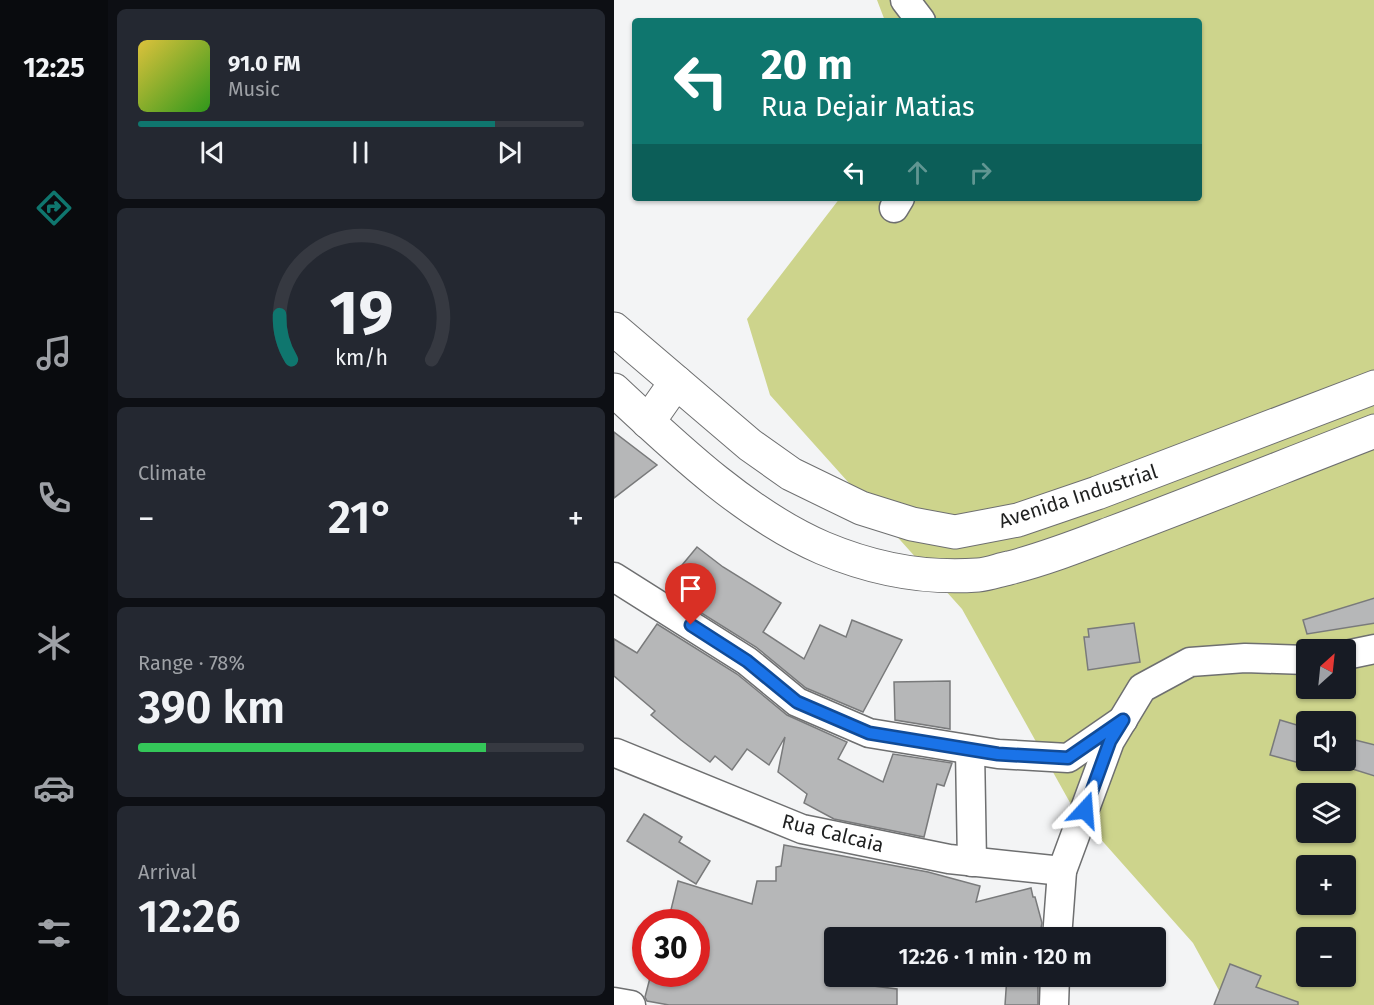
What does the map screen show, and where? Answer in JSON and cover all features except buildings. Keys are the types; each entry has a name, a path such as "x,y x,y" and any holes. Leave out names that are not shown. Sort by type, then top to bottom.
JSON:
{"main road":[{"name":"Avenida Industrial","path":"614,329 750,445 801,479 861,508 912,524 955,532 1018,520 1086,497 1374,387"},
{"path":"648,422 676,382"},
{"path":"614,390 696,464 767,518 823,548 896,572 933,576 981,574 1040,560 1374,431"}],"street":[{"path":"905,0 919,18"},
{"path":"614,577 747,661 797,702 869,733 998,754 1068,758 1123,720"},
{"path":"1356,653 1374,649"},
{"path":"1058,927 1062,871 1110,741 1142,688 1190,662 1245,658 1296,660"},
{"path":"970,750 972,862"},
{"name":"Rua Calcaia","path":"616,753 802,830 949,859 1062,871"},
{"path":"1054,1005 1055,987"},
{"path":"614,1002 631,1005"}],"green space":[{"path":"877,0 1374,0 1374,1005 1227,1005 1193,943 1073,808 962,609 770,395 747,319 838,201 1202,201 1202,18 884,18"}],"route":[{"path":"691,625 747,661 797,702 869,733 998,754 1068,758 1123,720 1110,741 1085,810"}]}
